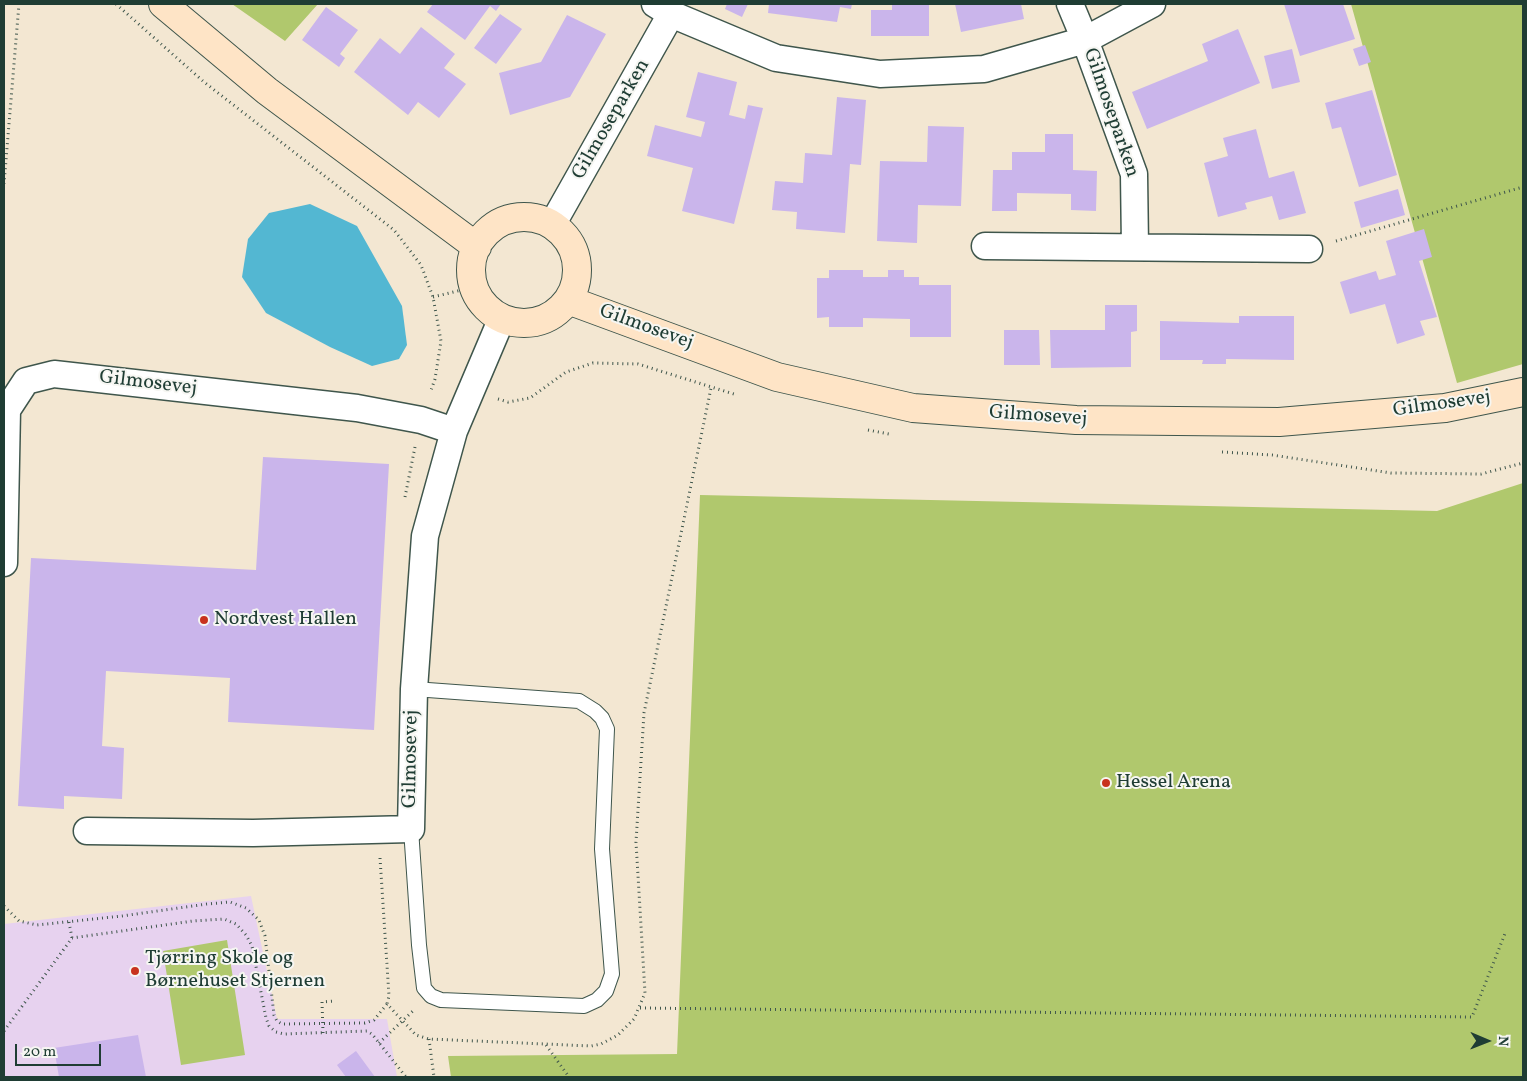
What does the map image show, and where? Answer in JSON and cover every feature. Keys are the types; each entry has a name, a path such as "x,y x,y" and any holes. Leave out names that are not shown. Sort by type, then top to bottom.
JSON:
{"street":[{"path":"163,4 268,92 477,246"},
{"name":"Gilmoseparken","path":"1070,4 1134,174 1135,247"},
{"name":"Gilmoseparken","path":"552,225 663,9 776,58 880,74 984,68 1085,40 1152,4"},
{"path":"524,217 538,219 552,225 565,236 574,251 577,267 575,284 568,300 558,311 545,319 531,322 516,322 502,318 490,310 481,300 474,287 472,260 477,246 485,234 496,225 510,219 524,217"},
{"path":"985,246 1308,249"},
{"name":"Gilmosevej","path":"568,300 777,376 914,408 1076,420 1278,422 1444,408 1523,392"},
{"name":"Gilmosevej","path":"87,831 253,833 411,829 414,689 424,536 454,431 502,318"},
{"name":"Gilmosevej","path":"4,562 8,410 26,381 54,374 357,408 421,420 454,431"}],"lane":[{"path":"411,829 419,946 424,988 430,995 440,1000 584,1006 597,1000 606,991 612,974 602,849 607,728 602,718 595,710 579,701 414,689"}],"path":[{"path":"4,184 19,4"},
{"path":"116,4 204,82 394,230 421,265 433,297 441,341 436,379 421,420 404,500"},
{"path":"1308,249 1523,187"},
{"path":"433,297 474,287"},
{"path":"4,906 19,921 36,925 230,902 246,908 259,920 265,936 274,1015 277,1021 282,1024 365,1023 374,1020 388,1004 378,829"},
{"path":"4,1031 72,938 224,919 236,924 246,935 252,946 266,1018 276,1032 284,1034 367,1031 372,1034 406,1077"},
{"path":"69,922 72,938"},
{"path":"640,1008 1472,1017 1506,931"},
{"path":"379,1044 430,995"},
{"path":"323,1032 322,1002 334,1001"},
{"path":"388,1004 416,1036 429,1040 434,1077"},
{"path":"545,1044 569,1077"}],"shaded area":[{"name":"Tjørring Skole og Børnehuset Stjernen","path":"251,896 277,1019 387,1019 397,1077 4,1077 4,924"}],"green space":[{"path":"232,4 318,4 285,41"},
{"path":"1351,4 1523,4 1523,364 1457,383"},
{"name":"Hessel Arena","path":"1523,483 1523,1077 451,1077 448,1056 677,1054 700,495 1437,511"},
{"path":"227,940 245,1055 181,1065 163,951"}],"water":[{"path":"310,204 357,226 402,306 407,345 399,359 372,366 330,347 266,313 242,277 248,239 269,213"}],"building":[{"path":"433,4 501,4 496,11 490,6 465,40 427,12"},
{"path":"727,4 748,4 742,17 725,9"},
{"path":"769,4 852,4 851,9 840,7 837,22 768,13"},
{"path":"892,4 929,4 929,36 871,36 871,10 892,10"},
{"path":"955,4 1021,4 1024,19 961,32"},
{"path":"1284,4 1343,4 1355,39 1300,56"},
{"path":"326,7 358,30 340,54 345,58 339,67 302,40"},
{"path":"500,14 522,29 496,64 474,48"},
{"path":"567,15 606,34 570,97 510,115 499,73 541,62"},
{"path":"421,27 455,54 444,68 466,84 439,118 418,102 408,115 354,72 380,38 400,54"},
{"path":"1238,29 1260,83 1147,129 1132,92 1208,61 1202,44"},
{"path":"1365,45 1371,62 1359,66 1353,49"},
{"path":"1292,49 1300,82 1272,89 1264,56"},
{"path":"698,72 737,82 729,115 745,119 748,105 763,108 734,224 682,211 693,168 647,156 655,125 701,137 705,122 686,117"},
{"path":"1372,90 1397,175 1359,187 1341,127 1332,129 1325,103"},
{"path":"837,97 866,100 861,165 850,164 845,233 796,229 797,212 772,210 775,181 803,183 805,153 832,155"},
{"path":"928,126 964,127 961,206 918,205 917,243 877,241 880,161 927,162"},
{"path":"1256,129 1269,178 1294,171 1306,213 1279,220 1272,196 1245,203 1247,209 1218,217 1204,163 1228,156 1223,138"},
{"path":"1045,134 1073,134 1073,170 1097,171 1096,211 1071,210 1071,194 1017,193 1017,211 992,211 993,170 1012,170 1012,152 1045,152"},
{"path":"1398,189 1405,215 1361,228 1354,202"},
{"path":"1424,229 1432,257 1419,261 1437,317 1420,321 1425,335 1397,344 1385,304 1350,314 1340,282 1376,271 1379,280 1396,275 1386,241"},
{"path":"829,270 863,270 863,277 888,277 888,270 904,270 904,277 919,277 919,285 951,285 951,337 910,337 910,319 863,318 863,327 829,327 829,317 817,318 817,278 829,278"},
{"path":"1105,305 1137,305 1137,331 1131,332 1131,367 1051,368 1050,330 1105,330"},
{"path":"1239,316 1294,316 1294,360 1226,359 1226,364 1202,364 1203,360 1160,360 1160,321 1239,323"},
{"path":"1004,330 1039,330 1040,365 1004,365"},
{"name":"Nordvest Hallen","path":"263,457 389,464 374,730 228,722 230,678 106,671 102,746 124,748 122,799 64,796 64,809 18,806 31,558 256,570"},
{"path":"138,1035 146,1077 59,1077 54,1048"},
{"path":"356,1051 375,1077 346,1077 337,1065"}],"place":[{"name":"Nordvest Hallen","path":"204,620"},
{"name":"Hessel Arena","path":"1106,783"},
{"name":"Tjørring Skole og Børnehuset Stjernen","path":"135,971"}]}
